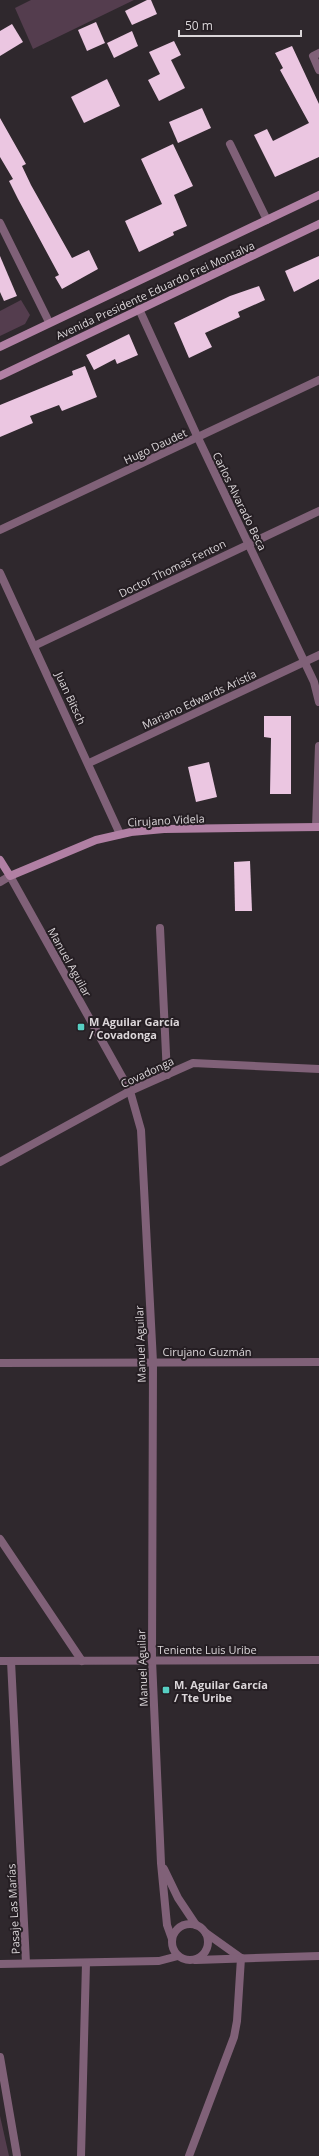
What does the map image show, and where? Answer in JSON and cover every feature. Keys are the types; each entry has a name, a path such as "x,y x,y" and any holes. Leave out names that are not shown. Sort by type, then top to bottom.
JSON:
{"main road":[{"name":"Avenida Presidente Eduardo Frei Montalva","path":"0,347 49,322 319,196"},
{"name":"Avenida Presidente Eduardo Frei Montalva","path":"0,376 319,224"},
{"name":"Cirujano Videla","path":"10,876 96,840 120,834 164,829 317,827"},
{"name":"Manuel Aguilar","path":"0,860 10,876"}],"street":[{"path":"319,53 313,56 319,70"},
{"path":"230,144 267,220"},
{"path":"0,223 49,322"},
{"name":"Carlos Alvarado Beca","path":"139,309 198,438 314,682 319,702"},
{"name":"Hugo Daudet","path":"0,530 319,380"},
{"name":"Doctor Thomas Fenton","path":"34,646 319,511"},
{"name":"Juan Bitsch","path":"0,573 89,763 120,834"},
{"name":"Mariano Edwards Aristía","path":"89,763 319,655"},
{"path":"317,827 319,746"},
{"name":"Cirujano Videla","path":"0,882 10,876"},
{"name":"Manuel Aguilar","path":"10,876 130,1091 141,1130 153,1362 152,1660 162,1862 167,1925 172,1939"},
{"path":"160,928 166,1075"},
{"name":"Covadonga","path":"0,1162 130,1091 193,1064 319,1069"},
{"name":"Cirujano Guzmán","path":"0,1363 319,1362"},
{"path":"0,1539 82,1661"},
{"name":"Teniente Luis Uribe","path":"0,1661 319,1660"},
{"name":"Pasaje Las Marías","path":"11,1661 26,1963"},
{"name":"Manuel Aguilar","path":"162,1862 178,1898 196,1925"},
{"path":"241,1958 196,1925 184,1925 178,1928 172,1939 174,1951 183,1960 319,1956"},
{"path":"196,1960 206,1952 208,1939 206,1933"},
{"path":"0,1964 159,1961 178,1956"},
{"path":"188,2156 234,2037 238,2021 241,1958"},
{"path":"81,2156 86,1963"},
{"path":"0,2057 17,2156"}],"shaded area":[{"path":"31,0 134,0 33,49 15,8"},
{"path":"21,300 30,315 25,324 0,336 0,311"},
{"path":"0,2116 9,2156 0,2156"}],"building":[{"path":"147,0 151,0 157,14 132,25 125,11"},
{"path":"96,22 105,43 87,51 78,30"},
{"path":"12,24 23,42 0,56 0,31"},
{"path":"132,31 138,46 114,58 107,43"},
{"path":"174,41 181,55 171,60 185,88 159,101 148,80 160,74 149,52"},
{"path":"292,46 319,104 319,157 275,177 254,135 267,129 273,141 309,123 280,70 283,68 275,53"},
{"path":"107,79 120,106 84,123 71,97"},
{"path":"202,108 211,128 178,143 169,122"},
{"path":"0,118 26,164 22,166 31,185 72,258 89,250 98,269 62,289 55,277 59,275 9,181 13,179 0,157"},
{"path":"173,144 193,186 174,195 187,226 173,232 174,235 139,252 125,221 162,204 141,159"},
{"path":"0,256 17,296 4,301 0,292"},
{"path":"319,256 319,279 294,292 285,271"},
{"path":"259,286 265,300 238,312 240,317 205,333 212,347 189,358 174,323 230,296"},
{"path":"129,334 138,355 117,364 115,359 94,370 86,355"},
{"path":"85,366 97,397 62,411 59,405 30,416 33,423 0,437 0,405 73,375 72,371"},
{"path":"264,716 291,716 291,794 270,794 271,738 264,737"},
{"path":"209,762 217,797 196,802 188,767"},
{"path":"250,861 252,911 235,911 234,862"}],"place":[{"name":"M Aguilar García / Covadonga","path":"81,1027"},
{"name":"M. Aguilar García / Tte Uribe","path":"166,1690"}]}
